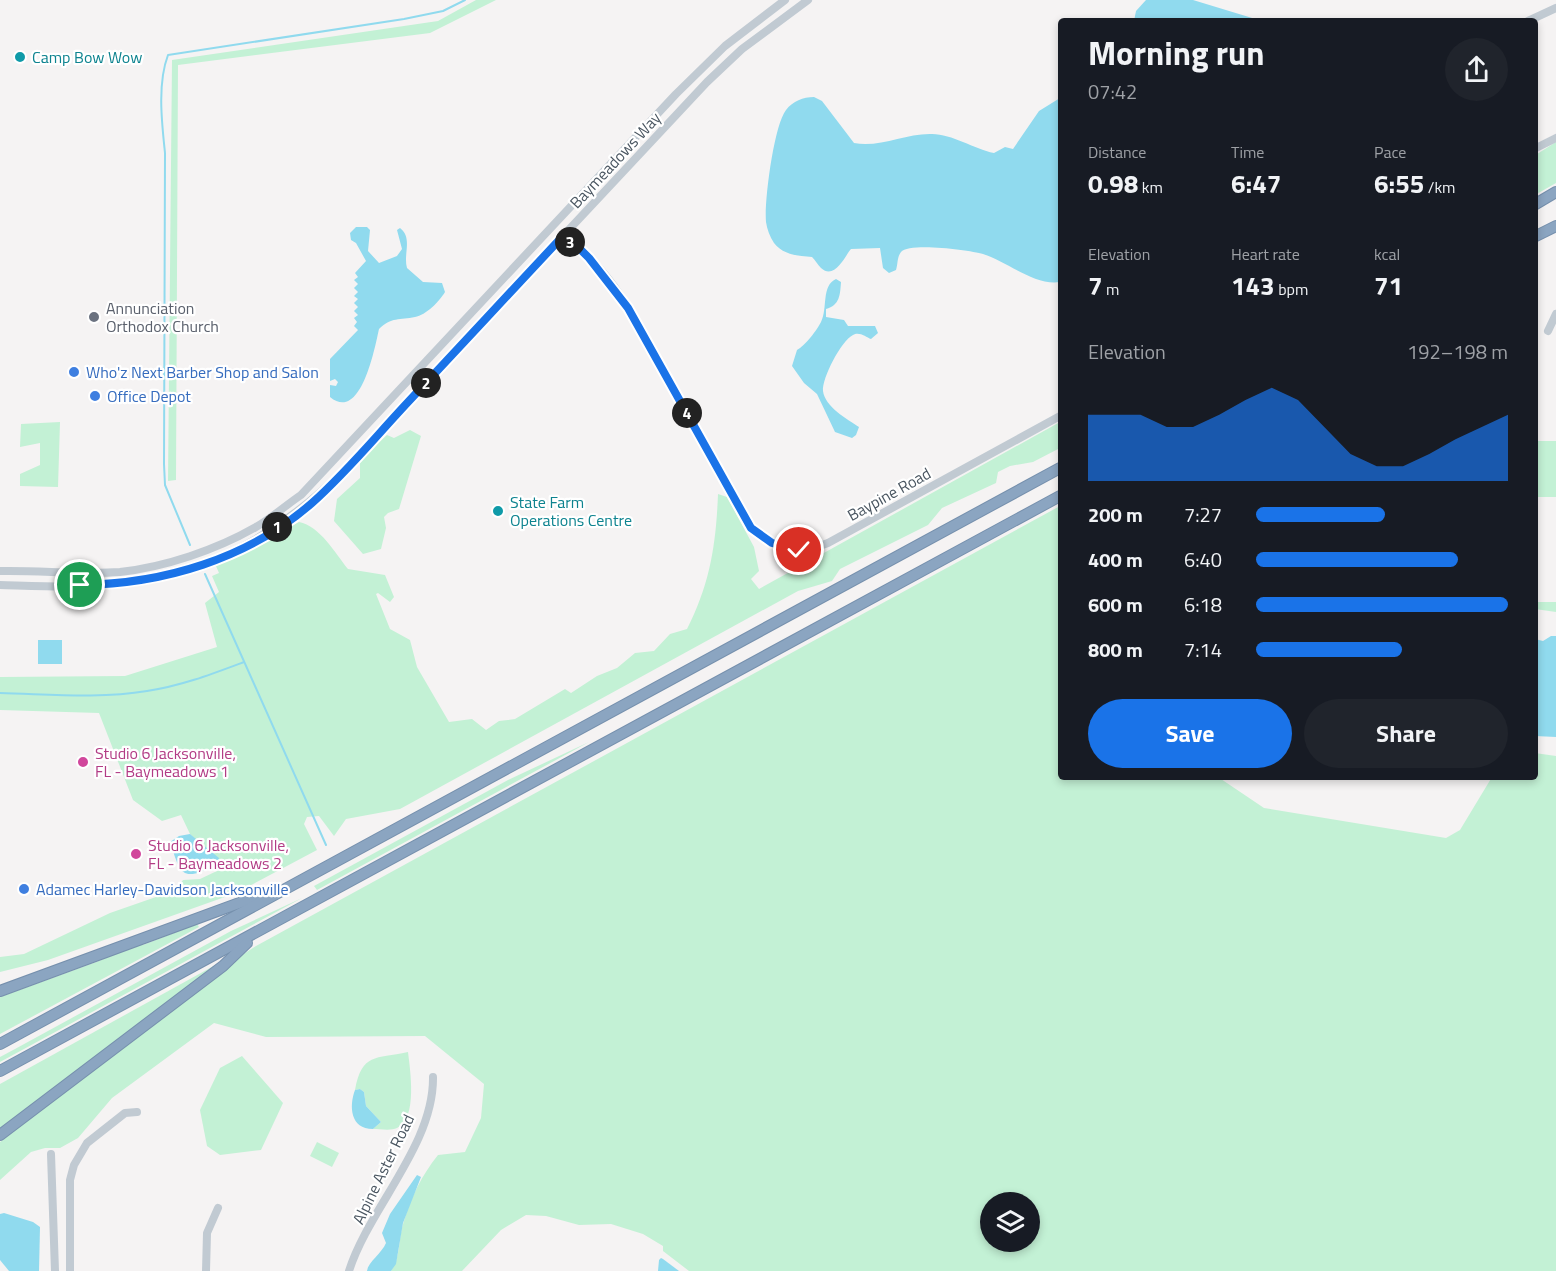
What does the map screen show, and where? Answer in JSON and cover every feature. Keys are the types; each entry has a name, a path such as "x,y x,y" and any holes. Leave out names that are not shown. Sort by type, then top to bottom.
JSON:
{"highway":[{"path":"1538,203 1556,192"},
{"path":"1538,235 1556,226"},
{"path":"0,1044 1058,469"},
{"path":"0,1071 1058,497"},
{"path":"3,989 303,880"},
{"path":"0,1135 223,966 258,932"}],"street":[{"name":"Baymeadows Way","path":"0,571 120,572 186,557 256,527 301,495 676,94 726,46 785,0"},
{"name":"Baymeadows Way","path":"0,585 120,584 159,578 228,555 257,540 311,503 707,82 782,18 808,0"},
{"path":"774,7 782,18"},
{"path":"1534,18 1556,8"},
{"path":"1538,147 1556,138"},
{"name":"Baypine Road","path":"562,237 574,243 614,288 654,353 746,522 758,534 780,547 810,549 828,543 1058,417"},
{"path":"1548,331 1556,314"},
{"path":"120,572 120,584"},
{"name":"Alpine Aster Road","path":"349,1271 418,1134 433,1093 433,1077"},
{"path":"70,1271 70,1180 74,1165 87,1143 125,1113 137,1112"},
{"path":"51,1154 55,1271"},
{"path":"206,1271 207,1233 218,1208"}],"green space":[{"path":"476,0 496,0 430,33 178,65 176,480 168,481 172,60 438,21"},
{"path":"1556,142 1556,183 1538,193 1538,153"},
{"path":"60,422 58,487 20,486 20,474 40,465 40,443 20,447 21,424"},
{"path":"1058,423 1058,449 1033,462 1010,466 998,472 996,483 942,508 928,525 840,569 832,581 798,591 400,809 346,819 334,836 319,816 307,817 304,824 317,850 236,893 48,960 0,972 0,957 24,954 110,913 176,890 183,880 200,879 219,870 220,862 190,834 181,815 162,821 133,800 99,713 0,710 0,677 125,676 217,647 205,603 219,592 212,576 219,573 216,566 299,522 320,534 348,569 385,575 394,597 390,602 378,593 376,594 390,629 410,640 417,667 449,722 472,719 486,730 499,721 515,719 565,689 571,693 597,676 617,668 635,653 654,651 670,634 687,629 701,596 710,564 716,530 718,494 727,497 754,547 759,571 751,579 759,589"},
{"path":"410,430 421,436 399,509 384,517 386,528 381,549 363,554 334,521 337,499 360,478 360,460 387,435 394,438"},
{"path":"1538,441 1556,441 1556,497 1538,497"},
{"path":"1058,507 1058,780 1222,780 1264,808 1446,838 1460,830 1490,780 1538,780 1538,753 1556,756 1556,1271 689,1271 663,1251 663,1246 643,1234 611,1224 579,1225 546,1216 526,1215 501,1230 462,1271 391,1271 396,1260 402,1227 410,1203 427,1170 438,1155 465,1152 481,1118 484,1084 425,1036 266,1037 214,1023 112,1098 78,1138 60,1148 45,1148 31,1152 0,1180 0,1142 228,964 256,946"},
{"path":"1538,602 1556,602 1556,612 1538,609"},
{"path":"589,742 317,890 314,886 508,780"},
{"path":"302,898 0,1062 0,1057 231,931"},
{"path":"197,924 199,927 0,1034 0,997 99,961 140,943 143,945"},
{"path":"228,958 0,1131 0,1084"},
{"path":"408,1052 411,1093 408,1115 404,1123 397,1128 373,1129 381,1122 366,1106 364,1092 360,1089 355,1090 362,1069 379,1057"},
{"path":"242,1056 283,1103 261,1150 220,1155 207,1146 200,1110 220,1068"},
{"path":"317,1142 339,1153 332,1167 310,1156"}],"water":[{"path":"1146,0 1193,0 1252,18 1135,18 1136,11"},
{"path":"814,97 822,101 854,143 874,144 932,134 947,136 994,153 1005,147 1013,149 1039,111 1058,99 1058,282 1031,277 983,254 953,249 927,247 906,249 898,258 896,270 889,273 883,268 880,248 851,249 839,265 831,271 821,268 812,257 782,250 773,241 766,222 768,182 782,118 792,104"},
{"path":"356,227 367,227 370,230 368,251 379,263 397,256 402,249 397,230 400,228 407,241 407,268 423,282 442,283 445,292 436,304 423,314 392,321 379,329 365,380 350,400 341,402 330,397 330,385 336,386 338,382 335,379 330,381 330,359 358,330 354,326 357,322 354,318 358,315 354,311 358,307 354,303 358,299 354,296 358,292 354,288 358,284 354,280 358,277 355,273 366,261 356,243 351,240 350,233"},
{"path":"836,279 841,282 840,295 834,305 826,309 826,317 844,320 848,326 875,326 878,333 871,339 858,334 848,339 833,360 824,385 823,391 828,402 837,412 859,427 852,438 835,432 817,394 804,383 792,366 797,350 810,338 821,322 828,287"},
{"path":"1556,636 1556,737 1538,736 1538,640 1543,641"},
{"path":"38,640 62,640 62,664 38,664"},
{"path":"190,834 219,858 218,864 189,874 180,868 170,842 179,836"},
{"path":"360,1089 364,1092 366,1106 381,1122 373,1129 360,1125 353,1116 353,1096 355,1090"},
{"path":"417,1175 421,1177 403,1223 396,1264 391,1271 367,1271 386,1243 382,1233 390,1214"},
{"path":"4,1213 33,1222 40,1227 39,1271 9,1271 0,1260 0,1214"},
{"path":"661,1258 679,1271 658,1271"}],"waterway":[{"path":"190,545 165,485 164,464 165,153 161,104 162,78 168,55 404,19 443,11 465,0"},
{"path":"205,574 326,845"},
{"path":"0,693 74,695 129,693 184,683 244,662"}],"place":[{"name":"Camp Bow Wow","path":"20,57"},
{"name":"Annunciation Orthodox Church","path":"94,317"},
{"name":"Who'z Next Barber Shop and Salon","path":"74,372"},
{"name":"Office Depot","path":"95,396"},
{"name":"State Farm Operations Centre","path":"498,511"},
{"name":"Studio 6 Jacksonville, FL - Baymeadows 1","path":"83,762"},
{"name":"Studio 6 Jacksonville, FL - Baymeadows 2","path":"136,854"},
{"name":"Adamec Harley-Davidson Jacksonville","path":"24,889"}],"route":[{"path":"80,585 120,584 159,578 201,566 257,540 292,518 311,503 345,469 562,237 574,243 589,258 628,308 746,522 765,540 780,547 799,550"}]}
